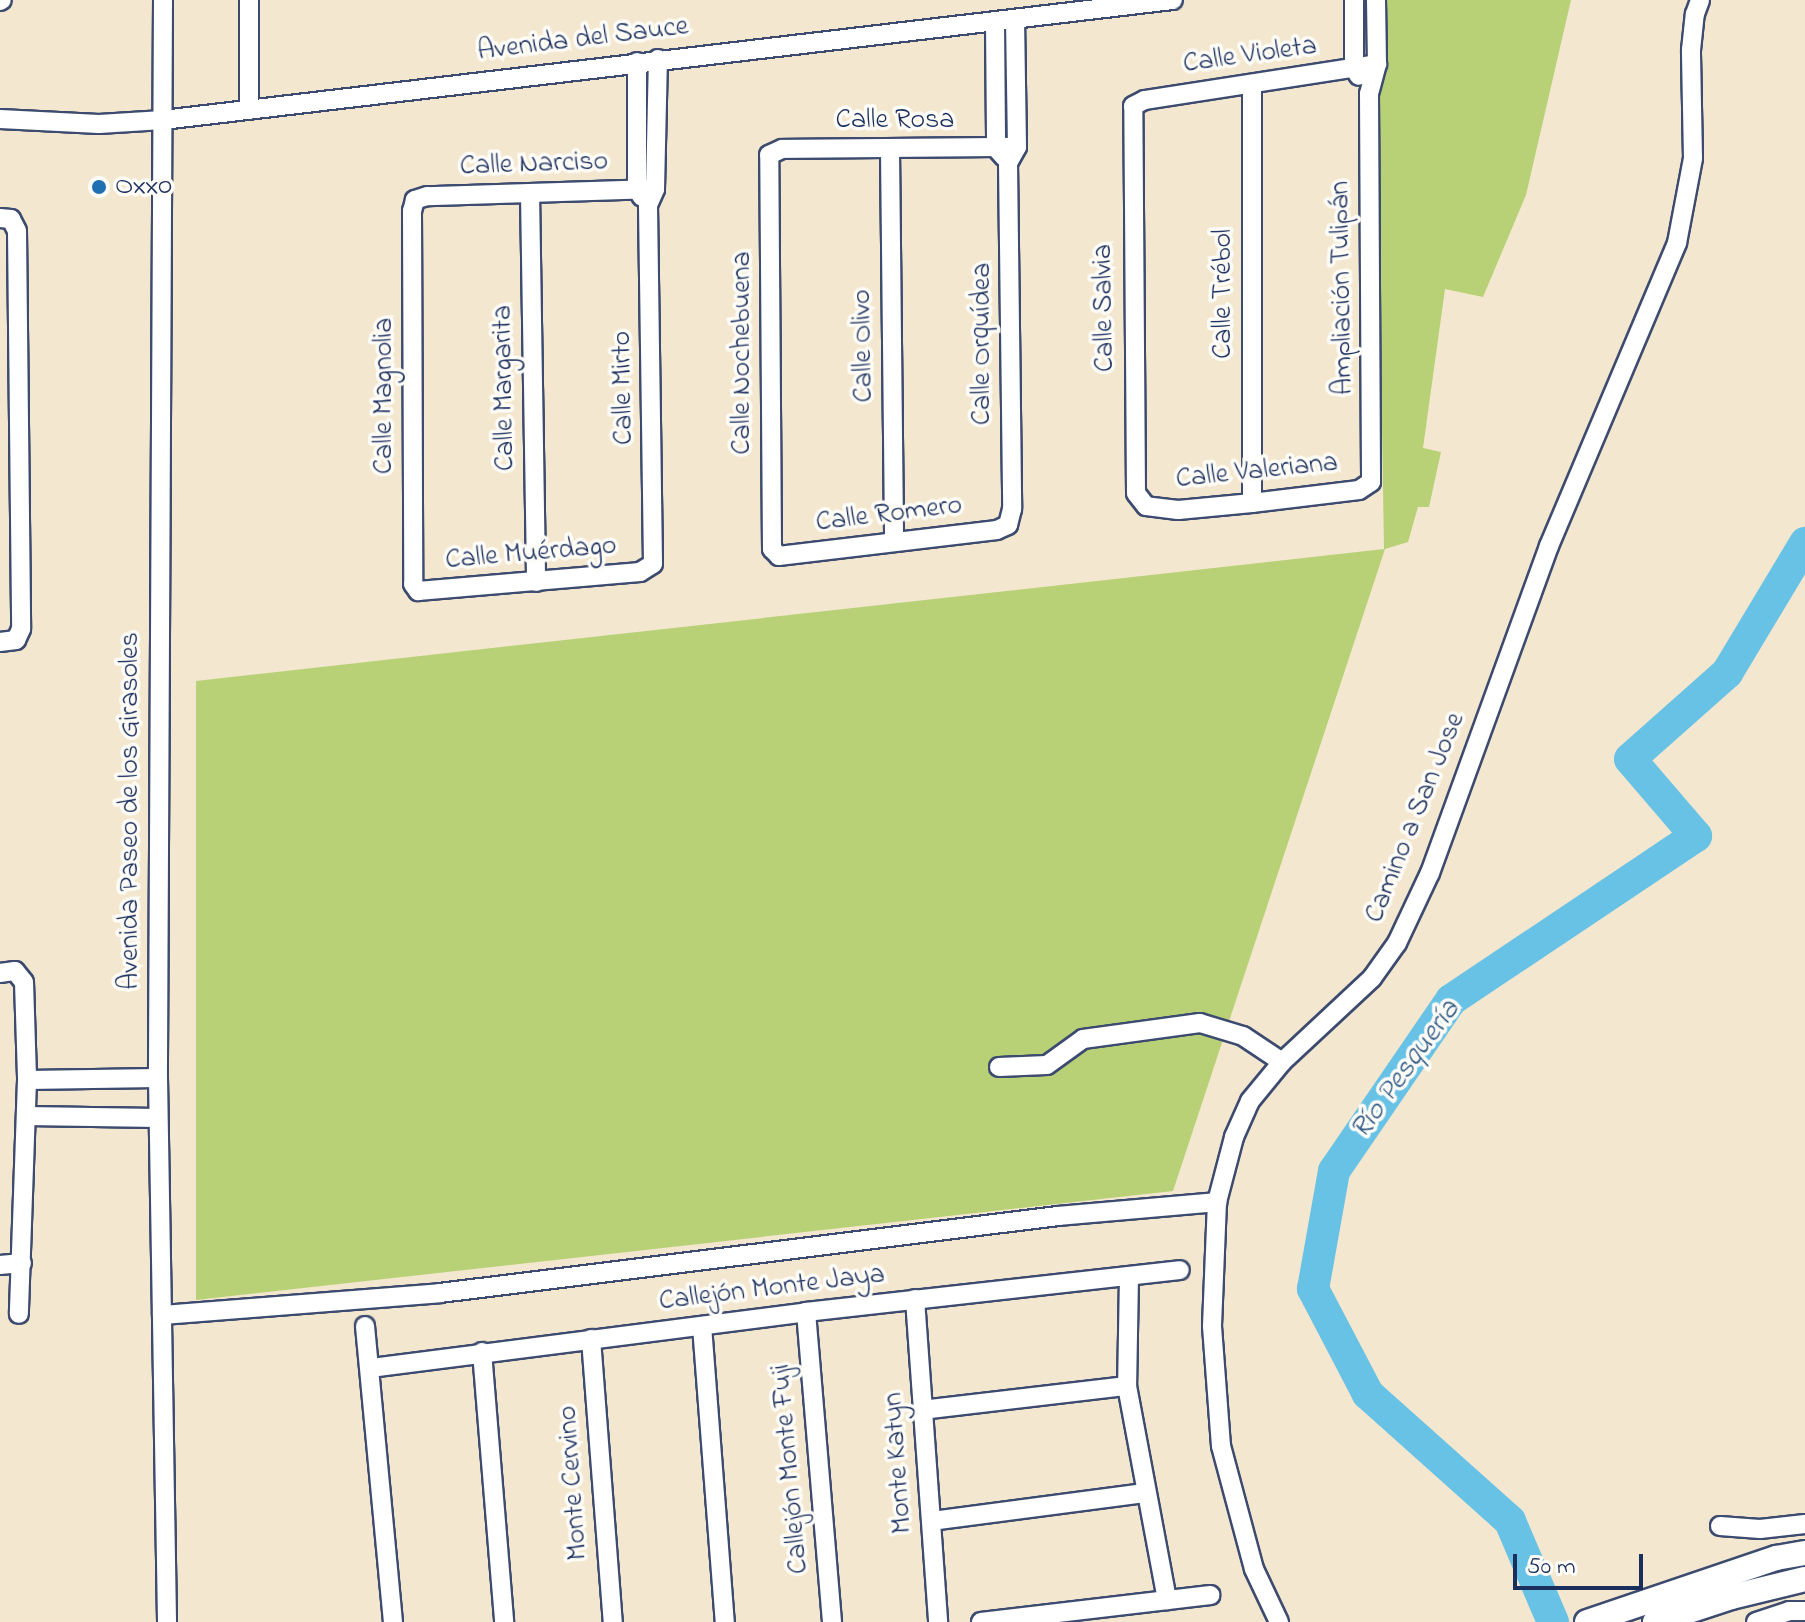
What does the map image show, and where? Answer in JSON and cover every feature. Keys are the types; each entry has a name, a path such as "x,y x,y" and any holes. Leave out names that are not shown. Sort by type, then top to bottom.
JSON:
{"street":[{"name":"Avenida Paseo de los Girasoles","path":"163,0 158,1118 167,1622"},
{"path":"249,0 249,110"},
{"name":"Avenida del Sauce","path":"0,119 99,124 163,120 1173,0"},
{"name":"Ampliación Tulipán","path":"1354,0 1354,68 1369,94"},
{"name":"Ampliación Tulipán","path":"1371,482 1369,94 1377,64 1376,0"},
{"name":"Camino a San Jose","path":"1279,1622 1254,1569 1221,1446 1212,1326 1217,1202 1234,1137 1250,1101 1282,1062 1372,978 1397,943 1430,873 1549,546 1677,243 1693,158 1691,50 1695,14 1700,0"},
{"name":"Calle Orquídea","path":"1008,525 1012,509 1007,153 1015,19"},
{"name":"Calle Orquídea","path":"995,22 1007,153"},
{"name":"Calle Mirto","path":"647,194 658,59"},
{"name":"Calle Mirto","path":"637,62 647,194 656,558 650,568"},
{"name":"Calle Violeta","path":"1133,106 1145,100 1377,64"},
{"name":"Calle Trébol","path":"1252,85 1252,503"},
{"name":"Calle Salvia","path":"1133,106 1136,493 1146,506"},
{"name":"Calle Rosa","path":"773,152 890,150 1007,153"},
{"name":"Calle Olivo","path":"890,150 894,541"},
{"name":"Calle Nochebuena","path":"773,152 769,161 772,543 775,554"},
{"name":"Calle Narciso","path":"415,200 427,196 530,193 647,194"},
{"name":"Calle Margarita","path":"530,193 536,582"},
{"name":"Calle Magnolia","path":"415,200 412,211 413,584 418,591"},
{"path":"7,220 17,231 21,597 21,629 9,640"},
{"name":"Calle Valeriana","path":"1146,506 1178,510 1252,503 1359,490 1371,482"},
{"name":"Calle Romero","path":"775,554 783,556 997,530 1008,525"},
{"name":"Calle Muérdago","path":"418,591 536,582 650,568"},
{"path":"0,973 15,971 24,982 27,1080 19,1314"},
{"path":"999,1067 1047,1065 1083,1039 1200,1023 1243,1036 1282,1062"},
{"path":"27,1080 158,1078"},
{"path":"26,1116 158,1118"},
{"path":"162,1315 455,1291 1042,1218 1217,1202"},
{"path":"0,1265 22,1263"},
{"name":"Callejón Monte Jaya","path":"371,1368 806,1312 1180,1270"},
{"path":"1129,1276 1127,1386 1167,1600"},
{"name":"Monte Katyn","path":"915,1299 938,1622"},
{"name":"Callejón Monte Fuji","path":"806,1312 832,1622"},
{"path":"365,1326 393,1622"},
{"path":"702,1326 725,1622"},
{"name":"Monte Cervino","path":"591,1339 613,1622"},
{"path":"482,1352 504,1622"},
{"path":"922,1410 1127,1386"},
{"path":"932,1521 1145,1493"},
{"path":"1720,1526 1760,1529 1805,1524"},
{"path":"1587,1622 1776,1558 1805,1553"},
{"path":"1655,1622 1731,1597 1805,1579"},
{"path":"981,1622 1098,1615 1167,1600 1210,1595"},
{"path":"1756,1622 1789,1611 1805,1611"}],"green space":[{"path":"1375,0 1571,0 1526,195 1483,297 1445,289 1423,448 1441,452 1429,507 1418,507 1408,542 1385,549 1173,1191 196,1300 196,681 1384,549"}],"waterway":[{"name":"Río Pesquería","path":"1553,1622 1510,1521 1368,1394 1313,1289 1334,1171 1451,1000 1696,836 1630,759 1727,673 1805,543"}],"place":[{"name":"Oxxo","path":"99,187"}]}
